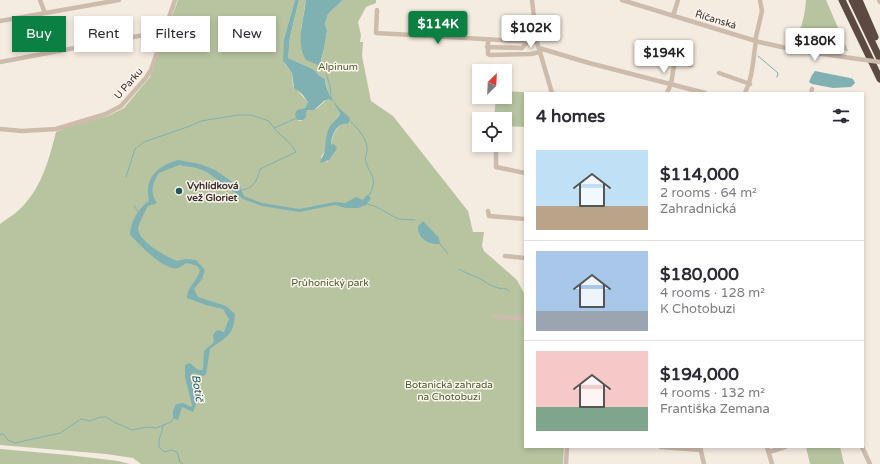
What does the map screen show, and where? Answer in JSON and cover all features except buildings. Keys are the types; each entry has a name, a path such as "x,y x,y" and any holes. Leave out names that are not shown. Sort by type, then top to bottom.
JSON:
{"highway":[{"path":"842,0 880,79"},
{"path":"852,0 880,59"},
{"path":"860,0 880,49"}],"street":[{"path":"40,0 45,13"},
{"path":"85,0 87,6"},
{"path":"0,21 119,0"},
{"name":"U Parku","path":"170,16 175,0"},
{"path":"532,0 537,42 552,92"},
{"name":"Říčanská","path":"622,0 782,48 880,62"},
{"path":"673,16 678,0"},
{"path":"746,92 750,84 752,59 762,11 760,0"},
{"path":"377,10 376,33 537,42"},
{"path":"0,62 141,36"},
{"path":"488,40 487,47 488,54 490,55 531,54 540,50 700,92"},
{"path":"487,47 522,48 527,42"},
{"path":"648,51 691,65"},
{"name":"U Parku","path":"0,129 22,131 56,129 106,114 121,106 146,79 157,52"},
{"path":"667,92 671,84 675,60"},
{"path":"719,73 750,84"},
{"path":"496,152 496,167 524,173"},
{"path":"488,211 489,216 524,219"},
{"path":"505,256 524,258"},
{"path":"494,316 524,319"},
{"path":"566,464 567,448"},
{"path":"681,448 701,449 704,464"},
{"path":"772,464 768,450 779,448"},
{"path":"862,448 870,464"}],"green space":[{"name":"Průhonický park","path":"178,0 295,0 284,39 284,63 292,73 293,86 308,102 305,108 301,110 297,120 301,121 307,113 307,110 316,109 331,96 328,92 325,79 313,69 288,58 290,37 299,0 306,0 301,29 302,51 321,61 327,31 325,24 328,14 343,0 376,0 376,3 366,7 358,22 361,35 360,42 363,42 362,56 371,101 393,116 468,211 473,232 484,232 482,246 484,251 517,280 524,293 524,448 564,448 563,464 141,464 133,458 106,454 0,445 0,224 20,209 34,192 43,174 56,132 73,125 108,116 124,108 150,77 159,52 210,52 210,16 172,16","holes":["340,113 349,120 348,123 338,127 334,133 331,144 337,149 327,162 321,157 325,151 328,132"]},
{"path":"806,0 826,0 848,51 792,45 802,24"},
{"path":"512,91 524,92 524,127 512,126 512,112 495,112 495,104 512,104"},
{"path":"806,448 840,448 844,464 810,464"},
{"path":"0,449 68,455 118,461 130,464 0,464"}],"water":[{"path":"295,0 299,0 290,37 288,58 313,69 325,79 333,101 329,99 324,101 314,110 307,110 306,117 303,120 297,120 295,114 297,110 305,108 308,102 302,94 294,88 292,73 283,61 284,39"},
{"path":"306,0 343,0 328,14 325,24 327,31 321,60 322,63 318,65 306,60 301,46 301,30"},
{"path":"815,71 850,78 853,79 855,83 851,87 833,88 812,84 809,82"},
{"path":"333,101 350,118 348,124 341,125 334,133 331,144 335,145 337,149 329,160 320,163 325,151 328,130 340,113"},
{"path":"178,160 200,164 215,170 240,187 244,196 262,203 299,209 335,202 345,203 356,197 363,200 367,195 371,198 366,205 358,208 346,208 335,205 299,212 262,206 243,199 207,172 197,168 179,165 159,173 153,188 153,195 157,203 148,206 138,227 140,234 148,244 172,259 177,261 185,259 196,260 205,270 202,279 194,289 198,297 226,306 235,314 231,332 228,336 210,349 206,374 203,376 195,373 191,374 190,379 196,396 195,408 193,412 182,407 178,420 173,418 173,411 176,404 183,403 191,407 192,405 185,377 185,365 190,363 198,370 203,370 204,351 214,342 213,335 215,332 218,330 224,332 229,319 223,309 187,298 189,290 199,274 200,270 197,266 187,263 178,268 166,266 152,256 130,235 130,230 136,216 142,207 149,201 148,186 150,180 158,170"},
{"path":"423,221 439,238 440,244 428,242 419,234 418,226"}],"waterway":[{"path":"758,56 778,73 777,77"},
{"name":"Botič","path":"326,63 326,71"},
{"name":"Botič","path":"326,74 330,86 331,97"},
{"name":"Botič","path":"126,177 135,149 144,142 201,121 238,115 251,115 269,121 274,128"},
{"name":"Botič","path":"242,190 255,183 260,169 296,152 274,128 297,118"},
{"name":"Botič","path":"348,119 365,139 367,149 366,160 374,182 368,197"},
{"path":"367,204 377,207 398,219 415,220"},
{"name":"Botič","path":"134,206 139,213"},
{"path":"440,244 448,254"},
{"path":"459,269 497,288 507,289 510,292"},
{"name":"Botič","path":"0,434 3,434 8,440 15,443 60,433 81,419 90,421 101,417 106,417 132,430 148,427 156,428 171,422 174,418"},
{"path":"164,424 159,440 159,447 164,452 171,450 177,452 180,462 183,464"}],"place":[{"name":"Vyhlídková vež Gloriet","path":"179,191"}],"park label":[{"name":"Alpinum","path":"338,66"},
{"name":"Botanická zahrada na Chotobuzi","path":"449,390"}]}
